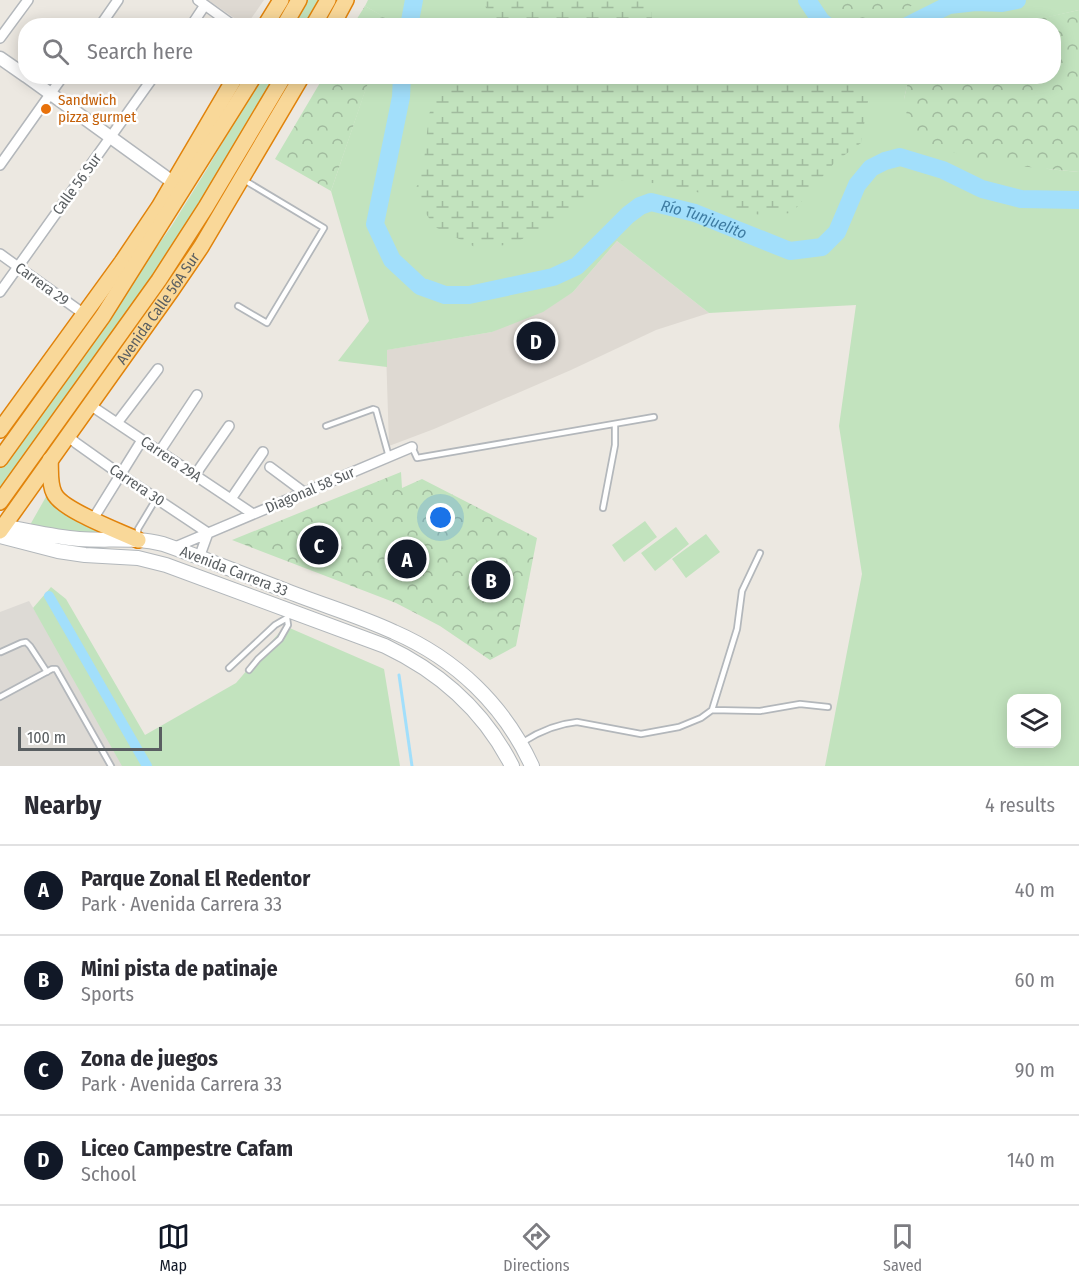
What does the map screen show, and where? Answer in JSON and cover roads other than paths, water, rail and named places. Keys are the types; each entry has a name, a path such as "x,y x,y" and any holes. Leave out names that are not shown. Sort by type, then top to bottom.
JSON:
{"highway":[{"path":"270,18 281,0"},
{"path":"289,18 299,0"},
{"path":"318,18 328,0"},
{"path":"336,18 346,0"},
{"path":"0,430 134,244 174,183 231,84"},
{"path":"243,96 244,84"},
{"path":"0,459 103,316 250,84"},
{"name":"Avenida Calle 56A Sur","path":"0,502 159,280 206,207 279,84"},
{"name":"Avenida Calle 56A Sur","path":"1,530 183,273 297,84"},
{"path":"242,178 260,116"},
{"path":"30,390 69,363"},
{"path":"84,385 117,366"},
{"path":"50,460 52,486 56,496 65,506 138,540"}],"main road":[{"name":"Avenida Carrera 33","path":"1,530 72,538 152,542 396,632 433,652 485,694 521,744 532,766"},
{"name":"Avenida Carrera 33","path":"1,530 58,551 94,556 138,558 166,565 193,574 289,615 338,628 399,653 427,669 461,696 486,724 504,749 512,766"},
{"path":"138,558 173,548"},
{"path":"193,574 199,558"}],"street":[{"path":"0,38 27,0"},
{"path":"106,18 118,0"},
{"path":"194,18 201,3 223,18"},
{"path":"0,58 18,70"},
{"path":"37,84 174,183"},
{"path":"0,165 58,84"},
{"name":"Calle 56 Sur","path":"0,292 148,84"},
{"name":"Carrera 29","path":"0,254 84,314"},
{"path":"117,423 158,369"},
{"path":"160,452 197,395"},
{"name":"Carrera 29A","path":"90,405 253,514"},
{"path":"195,475 228,426"},
{"name":"Carrera 30","path":"68,436 121,475 208,533"},
{"path":"93,519 142,440"},
{"name":"Diagonal 58 Sur","path":"173,548 412,447"},
{"path":"231,499 263,452"},
{"path":"270,467 305,492"},
{"path":"199,558 208,533"}],"lane":[{"path":"238,306 267,323 324,228 242,178"},
{"path":"326,426 374,409 389,457"},
{"path":"412,447 417,458 654,417"},
{"path":"603,508 615,445 615,424"},
{"path":"138,540 138,530 157,498"},
{"path":"712,711 737,628 742,591 760,553"},
{"path":"229,668 289,615"},
{"path":"249,670 284,634 289,615"},
{"path":"1,652 26,642 47,672"},
{"path":"0,698 52,669 56,669 111,766"},
{"path":"521,744 543,730 567,723 577,722 641,734 679,727 712,711 760,711 800,704 828,707"}],"waterway":[{"name":"Río Tunjuelito","path":"411,18 414,0"},
{"name":"Río Tunjuelito","path":"807,0 819,18"},
{"name":"Río Tunjuelito","path":"923,18 949,5 976,2 1002,3 1017,0"},
{"name":"Río Tunjuelito","path":"402,84 401,97 375,224 392,260 420,286 445,295 469,295 553,277 577,266 628,215 640,206 651,202 695,213 790,251 822,247 837,232 857,185 871,168 900,157 943,170 982,189 1021,199 1079,200"},
{"path":"49,596 147,766"},
{"path":"399,675 412,766"}],"place":[{"name":"Sandwich pizza gurmet","path":"46,109"},
{"name":"Liceo Campestre Cafam","path":"536,341"},
{"name":"Zona de juegos","path":"319,545"},
{"name":"Parque Zonal El Redentor","path":"407,559"},
{"name":"Mini pista de patinaje","path":"491,580"}]}
